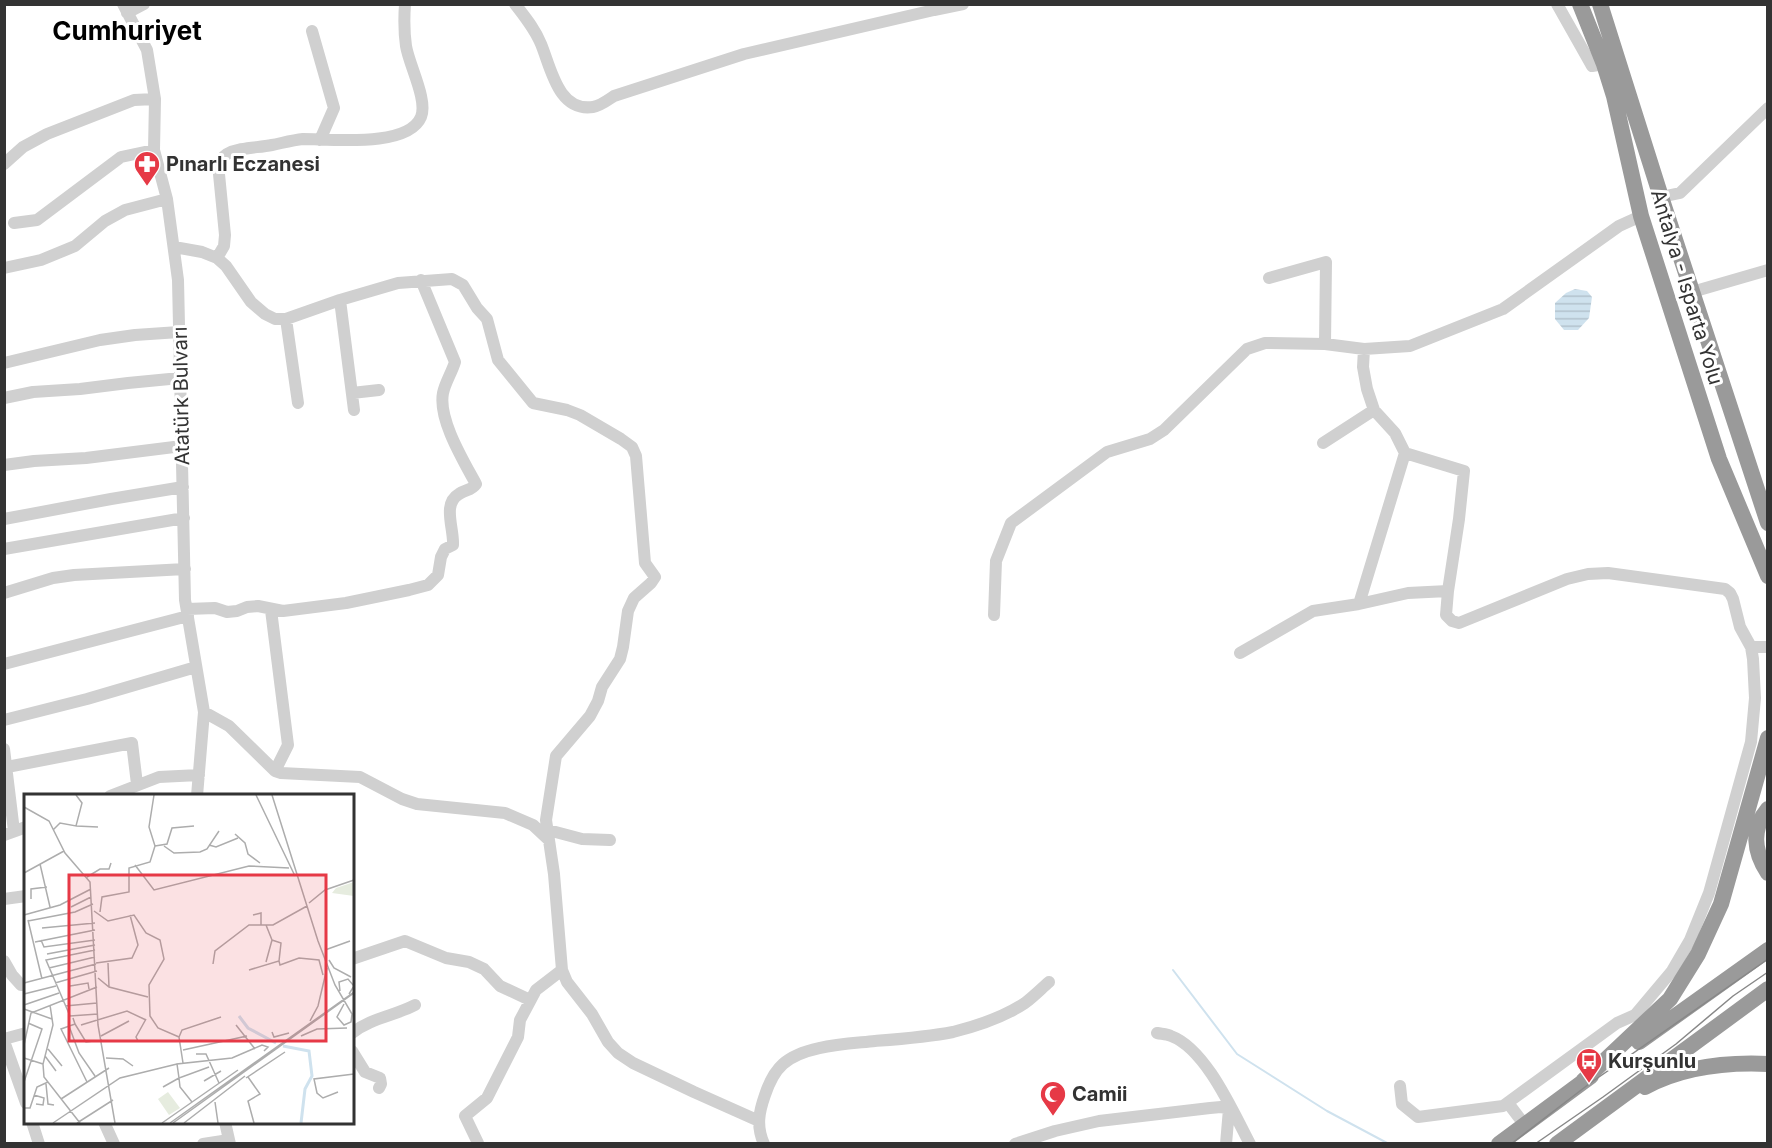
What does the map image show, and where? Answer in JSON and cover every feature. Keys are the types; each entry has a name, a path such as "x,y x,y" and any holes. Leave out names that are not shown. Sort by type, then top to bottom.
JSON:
{"highway":[{"name":"Antalya - Isparta Yolu","path":"1580,4 1614,96 1641,216 1719,459 1767,576"},
{"name":"Antalya - Isparta Yolu","path":"1600,4 1767,521"},
{"path":"1583,1081 1670,999 1698,954 1721,904 1767,738"},
{"path":"1767,808 1759,823 1756,836 1756,849 1767,873"},
{"path":"1499,1143 1767,950"},
{"path":"1557,1143 1767,989"},
{"path":"1602,1110 1655,1082 1688,1070 1723,1064 1767,1064"}],"street":[{"path":"125,9 144,4"},
{"path":"217,258 224,246 225,235 218,164 228,153 297,140 370,140 394,136 418,122 422,113 422,102 406,46 405,4"},
{"path":"515,4 540,41 556,86 562,94 579,106 587,107 596,107 614,96 744,54 963,4"},
{"path":"1557,4 1592,66 1604,64"},
{"name":"Atatürk Bulvarı","path":"125,9 147,50 155,99 154,150 167,199 178,280 187,613 204,711 197,794"},
{"path":"312,31 334,108 320,140"},
{"path":"4,164 23,147 47,134 134,100 155,99"},
{"path":"1661,197 1680,193 1767,108"},
{"path":"14,223 37,220 121,157 154,150"},
{"path":"4,268 42,260 75,246 105,221 125,210 167,199"},
{"path":"994,615 996,561 1011,523 1107,452 1150,439 1164,430 1247,349 1265,343 1325,344 1364,349 1410,346 1503,309 1619,225 1641,216"},
{"path":"174,248 202,252 217,258 226,266 251,302 275,319 286,319 398,283 452,279 463,285 477,308 487,319 498,360 533,403 567,410 632,447 636,456 645,563 655,577 634,598 627,610 620,659 602,687 590,716 556,756 546,820 554,874 562,970 567,982 618,1053 633,1063 684,1088 759,1120"},
{"path":"1269,278 1326,262 1325,344"},
{"path":"1692,292 1767,270"},
{"path":"4,664 187,613 215,608 227,612 258,606 283,611 346,603 428,585 438,575 445,549 453,545 451,501 476,484 448,428 443,393 455,362 421,280"},
{"path":"340,300 354,410"},
{"path":"286,319 298,403"},
{"path":"4,363 100,340 179,332"},
{"path":"1359,604 1405,453 1395,433 1374,410 1367,390 1363,367 1364,349"},
{"path":"4,398 33,392 180,378"},
{"path":"352,393 380,390"},
{"path":"1323,443 1374,410"},
{"path":"4,465 182,446"},
{"path":"1400,1086 1402,1104 1418,1117 1503,1106 1617,1023 1635,1015 1672,971 1690,940 1709,892 1751,742 1755,698 1755,670 1750,647 1740,627 1732,596 1728,590 1721,588 1608,573 1588,574 1567,579 1459,623 1452,621 1446,615 1464,471 1405,453"},
{"path":"4,519 183,487"},
{"path":"4,549 184,518"},
{"path":"4,593 53,578 74,575 185,569"},
{"path":"1240,653 1313,611 1408,593 1448,591"},
{"path":"271,610 288,746 275,771"},
{"path":"1750,647 1767,647"},
{"path":"4,720 87,699 196,667"},
{"path":"204,711 229,726 275,771 281,773 360,777 402,799 417,804 505,813 533,825 548,835 610,840"},
{"path":"7,767 132,743 137,784"},
{"path":"4,749 15,831"},
{"path":"112,794 159,777 198,775"},
{"path":"4,899 24,896"},
{"path":"354,958 405,941 446,958 469,962 484,969 500,986 530,1000"},
{"path":"4,961 12,975 21,985 24,984"},
{"path":"478,1143 465,1116 487,1098 518,1037 520,1020 536,990 562,970"},
{"path":"764,1143 760,1132 759,1111 771,1078 785,1062 811,1050 843,1043 923,1036 977,1025 1009,1012 1026,1002 1049,982"},
{"path":"354,1031 361,1026 415,1005"},
{"path":"1157,1033 1173,1036 1191,1049 1204,1063 1250,1143"},
{"path":"24,1034 4,1040 24,1097"},
{"path":"354,1054 365,1072 380,1078 379,1088"},
{"path":"1508,1103 1524,1124"},
{"path":"1014,1143 1099,1121 1210,1108 1230,1109"},
{"path":"1226,1143 1230,1109"},
{"path":"33,1124 39,1143"},
{"path":"105,1124 114,1143"},
{"path":"203,1143 230,1142 226,1124"}],"water":[{"path":"1575,289 1587,291 1592,297 1589,318 1578,330 1564,330 1555,319 1555,303 1566,293"}],"waterway":[{"path":"1173,970 1237,1054 1327,1111 1389,1144"}],"tram line":[{"path":"1511,1144 1589,1084 1768,959"},
{"path":"1535,1144 1676,1044 1733,996 1768,972"}],"place":[{"name":"Pınarlı Eczanesi","path":"147,187"},
{"name":"Kurşunlu","path":"1589,1084"},
{"name":"Camii","path":"1053,1117"}],"district":[{"name":"Cumhuriyet","path":"127,31"}]}
